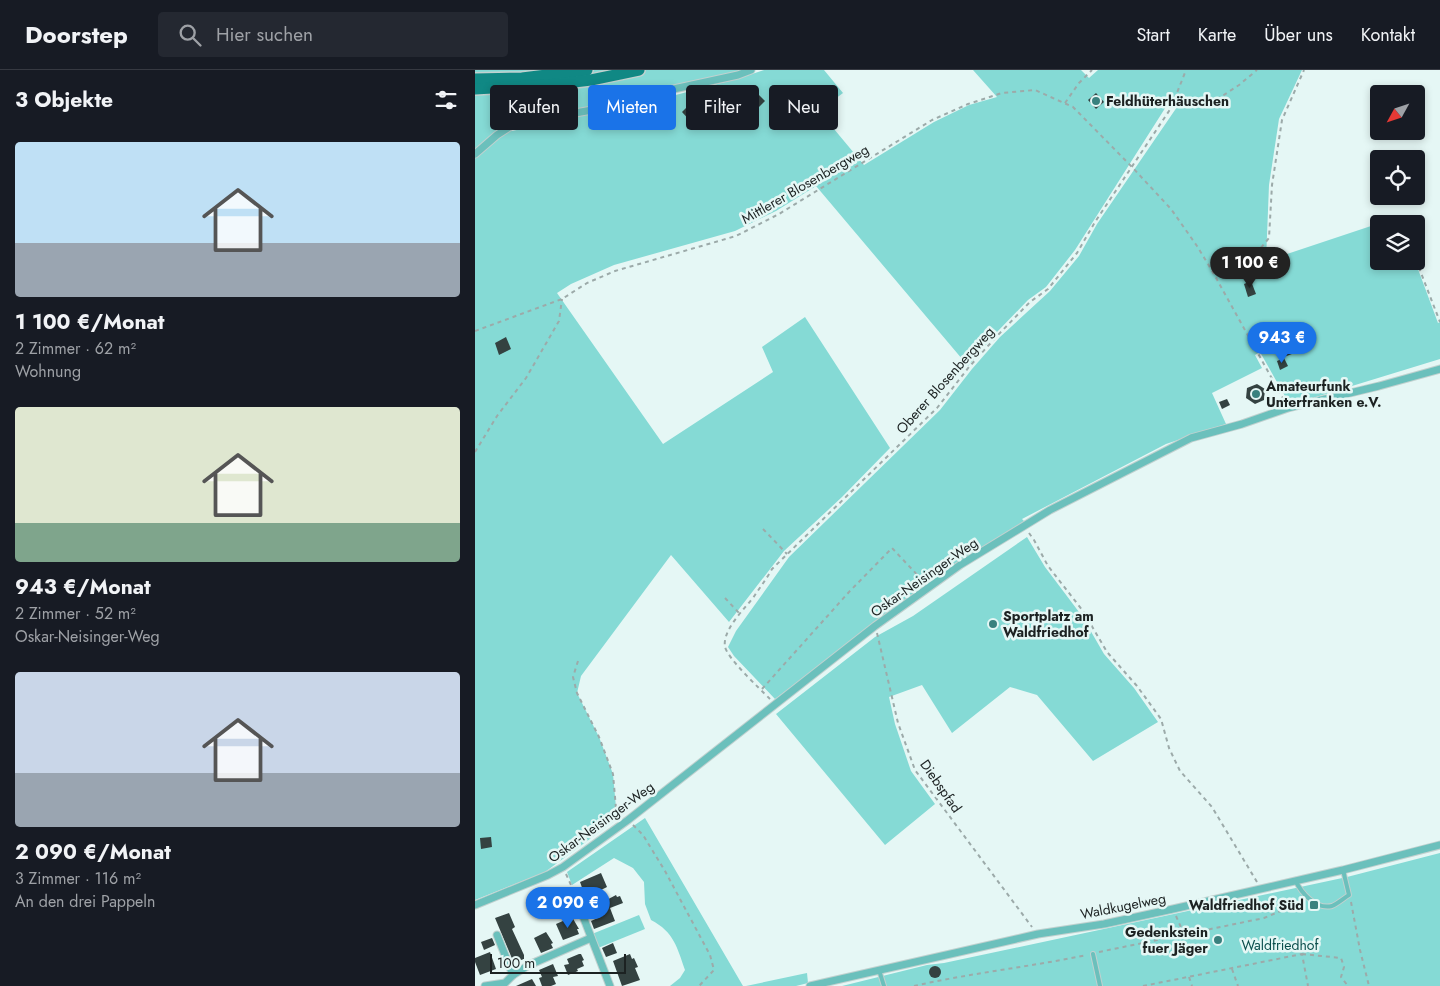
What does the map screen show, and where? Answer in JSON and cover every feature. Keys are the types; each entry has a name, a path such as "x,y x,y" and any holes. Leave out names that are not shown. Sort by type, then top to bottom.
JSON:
{"main road":[{"path":"475,79 522,78 587,70"},
{"path":"475,89 549,85 591,80 639,70"}],"street":[{"path":"475,154 497,135 514,124 593,110 646,95 739,75 751,70"},
{"name":"Oskar-Neisinger-Weg","path":"475,906 563,867 628,820 875,626 960,565 1050,510 1191,438 1242,424 1288,408 1379,386 1440,368"},
{"name":"Waldkugelweg","path":"811,986 829,984 879,970 1038,934 1104,924 1173,909 1343,870 1440,845"},
{"path":"574,893 610,986"},
{"path":"497,935 513,975"},
{"path":"485,986 505,985 513,975 529,965 591,938"}],"lane":[{"path":"1295,880 1302,893 1309,899 1331,906 1349,895 1343,870"},
{"path":"1093,954 1101,986"},
{"path":"879,970 884,986"}],"path":[{"path":"1065,103 1079,83 1092,70"},
{"name":"Oberer Blosenbergweg","path":"776,705 731,657 725,647 726,636 734,620 773,569 787,554 937,408 969,367 997,336 1030,302 1048,289 1077,253 1095,222 1171,108 1186,70"},
{"path":"1210,104 1239,85 1257,70"},
{"path":"1211,269 1221,268 1255,255 1269,238 1272,185 1282,120 1304,70"},
{"name":"Mittlerer Blosenbergweg","path":"475,331 562,299 587,283 615,271 736,236 779,214 932,120 968,104 1002,93 1035,90 1073,107 1171,209 1211,269 1288,408"},
{"path":"1420,270 1440,322"},
{"path":"475,452 497,416 526,378 559,321 562,299"},
{"path":"1023,526 1034,540 1048,566 1083,611 1107,652 1137,686 1161,719 1169,748 1180,771 1211,807 1261,888"},
{"path":"763,529 787,554"},
{"path":"761,689 849,592 892,548 929,588"},
{"path":"725,598 740,614"},
{"name":"Diebspfad","path":"875,626 898,723 915,770 1038,934"},
{"path":"578,661 573,677 577,693 599,737 613,774 617,827"},
{"path":"628,820 643,835 665,871 710,955 715,970 699,986"},
{"path":"563,867 574,893"},
{"path":"1349,895 1369,986"},
{"path":"914,986 974,974 1038,965 1264,918 1309,899"},
{"path":"1173,909 1184,934"},
{"path":"1302,954 1308,986"},
{"path":"1143,986 1302,954 1341,958 1344,967 1341,977 1348,986"},
{"path":"1233,969 1239,986"},
{"path":"1189,977 1192,986"}],"green space":[{"path":"475,70 748,70 676,87 676,85 588,85 588,109 578,111 578,85 490,85 490,130 512,131 578,130 578,117 588,114 588,130 676,130 676,95 686,92 686,130 759,130 759,85 714,85 764,70 824,70 836,85 769,85 769,130 835,130 864,165 934,122 969,105 997,97 973,70 1081,70 1089,78 1098,70 1302,70 1279,119 1269,185 1266,261 1370,226 1370,270 1418,270 1438,323 1440,322 1440,359 1290,405 1260,352 1255,355 1262,368 1212,393 1226,424 1166,444 1022,519 1025,522 924,587 775,699 734,656 728,647 736,631 789,557 940,410 1000,337 1050,291 1079,256 1097,224 1177,107 1169,102 1075,250 1046,287 1028,300 968,366 816,186 776,211 735,231 614,265 571,284 557,293 663,444 773,372 762,347 805,317 890,448 842,497 784,551 729,622 671,555 581,676 577,693 599,737 613,774 617,819 545,872 475,900"},
{"path":"838,87 843,93 838,97"},
{"path":"1027,537 1045,567 1082,616 1104,654 1134,688 1158,722 1093,761 1037,695 1010,687 952,733 922,685 889,697 895,724 911,771 935,804 885,845 776,714 875,637 913,616"},
{"path":"645,818 743,986 670,986 680,978 685,970 677,947 670,935 651,920 645,904 644,882 633,868 614,858 572,885 567,872"},
{"name":"Waldfriedhof","path":"1440,853 1440,986 842,986 927,965 944,963 1347,877"},
{"path":"639,915 645,929 598,948 592,934"},
{"path":"807,973 808,983 796,986 746,986"}],"building":[{"name":"Feldhüterhäuschen","path":"1096,93 1104,102 1096,109 1088,100"},
{"path":"759,95 765,101 759,107"},
{"path":"686,108 686,116 682,112"},
{"path":"1251,281 1256,294 1248,297 1244,284"},
{"path":"1299,335 1305,349 1284,357 1279,343"},
{"path":"506,337 511,349 499,355 495,343"},
{"path":"1284,358 1288,366 1280,370 1277,361"},
{"name":"Amateurfunk Unterfranken e.V.","path":"1257,384 1265,389 1264,400 1255,404 1246,398 1247,388"},
{"path":"1227,399 1230,405 1222,409 1219,402"},
{"path":"491,837 492,847 481,849 480,838"},
{"path":"601,873 607,887 585,896 580,882"},
{"path":"557,893 558,895 561,894 565,905 543,917 542,914 539,916 534,904"},
{"path":"616,895 617,897 620,896 623,903 610,908 615,921 594,929 591,921 600,917 598,913 589,916 584,905 597,900 599,904"},
{"path":"509,913 515,927 512,929 524,955 524,959 518,961 518,959 513,961 495,918"},
{"path":"572,917 579,929 577,929 579,934 563,940 556,924"},
{"path":"546,932 553,943 551,944 553,948 541,953 534,938"},
{"path":"492,938 495,945 484,950 481,942"},
{"path":"613,943 617,953 606,957 602,948"},
{"path":"490,952 496,969 480,975 475,958"},
{"path":"581,954 584,960 582,961 584,966 568,975 564,965 569,964 567,959"},
{"path":"630,954 638,967 635,968 640,980 622,986 613,961"},
{"path":"553,964 558,976 553,977 556,984 542,986 539,978 542,977 539,970"},
{"path":"933,966 937,966 941,972 937,978 933,978 929,974 929,970"},
{"path":"532,979 536,986 516,986"}],"place":[{"name":"Feldhüterhäuschen","path":"1096,101"},
{"name":"Amateurfunk Unterfranken e.V.","path":"1256,394"},
{"name":"Sportplatz am Waldfriedhof","path":"993,624"},
{"name":"Waldfriedhof Süd","path":"1314,905"},
{"name":"Gedenkstein fuer Jäger","path":"1218,940"}]}
